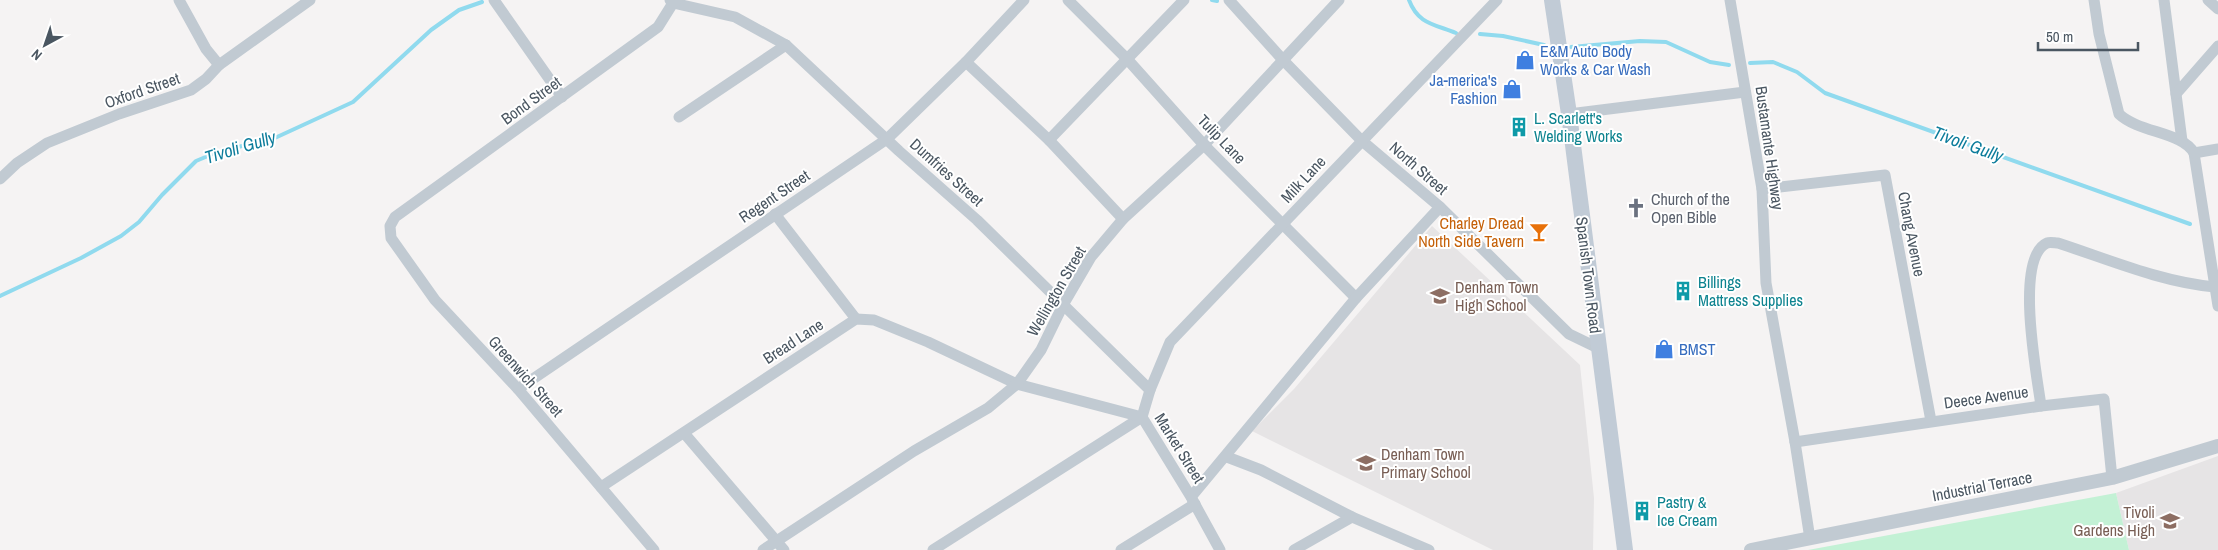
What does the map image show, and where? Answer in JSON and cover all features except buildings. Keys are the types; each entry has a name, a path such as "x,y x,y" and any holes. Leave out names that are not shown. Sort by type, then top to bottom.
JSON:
{"main road":[{"name":"Spanish Town Road","path":"1552,0 1569,114 1625,550"}],"street":[{"path":"179,0 206,49 219,65"},
{"name":"Oxford Street","path":"0,179 17,163 48,144 118,114 191,90 206,79 219,65 310,0"},
{"path":"494,0 562,97"},
{"name":"Regent Street","path":"518,390 887,139 966,62 1024,0"},
{"name":"Tulip Lane","path":"1068,0 1128,60 1204,145 1356,298"},
{"path":"1049,140 1184,0"},
{"name":"North Street","path":"1229,0 1361,140 1440,207 1569,334 1598,348"},
{"name":"Wellington Street","path":"763,550 780,546 914,450 988,408 1017,384 1041,350 1063,305 1091,257 1123,219 1204,145 1339,0"},
{"name":"Milk Lane","path":"1150,390 1170,342 1284,224 1361,140 1497,0"},
{"name":"Bustamante Highway","path":"1730,0 1762,189 1766,283 1795,442 1810,539"},
{"path":"2094,0 2099,34 2119,114 2128,122 2182,141 2190,146 2194,154 2218,306"},
{"path":"2164,0 2182,141"},
{"path":"2208,0 2218,9"},
{"name":"Bond Street","path":"396,217 658,27 673,1"},
{"name":"Dumfries Street","path":"673,1 735,17 786,45 977,220 1150,390"},
{"path":"679,117 786,45"},
{"path":"2176,94 2218,46"},
{"path":"966,62 1049,140 1123,219"},
{"path":"1569,114 1745,92"},
{"path":"2194,154 2218,149"},
{"name":"Chang Avenue","path":"1762,189 1885,174 1931,421"},
{"name":"Market Street","path":"1017,384 1142,418 1193,501 1356,298 1440,207"},
{"path":"775,214 856,319 874,320 928,342 1017,384"},
{"name":"Greenwich Street","path":"396,217 390,226 391,238 435,300 518,390 654,550"},
{"path":"2041,406 2029,310 2031,269 2041,248 2048,243 2058,243 2167,280 2190,285 2215,287"},
{"name":"Bread Lane","path":"602,487 856,319"},
{"path":"933,550 1142,418 1150,390"},
{"name":"Deece Avenue","path":"1795,442 2041,406 2104,400 2112,478"},
{"path":"684,433 780,546"},
{"name":"Industrial Terrace","path":"1751,550 2112,478 2218,446"},
{"path":"1227,457 1261,470 1352,517 1429,550"},
{"path":"1122,550 1193,501 1220,550"},
{"path":"1294,550 1352,517"}],"shaded area":[{"name":"Denham Town High School","path":"1432,226 1580,365 1594,498 1593,550 1493,550 1252,431 1294,389"},
{"name":"Tivoli Gardens High","path":"2218,456 2218,550 2129,550 2116,493"}],"green space":[{"path":"2116,493 2129,550 1808,550"}],"waterway":[{"name":"Tivoli Gully","path":"1212,0 1217,1"},
{"name":"Tivoli Gully","path":"1409,0 1422,19 1456,33"},
{"name":"Tivoli Gully","path":"0,296 81,258 121,236 139,222 162,195 196,161 215,153 277,137 353,102 431,30 459,10 482,2"},
{"name":"Tivoli Gully","path":"1480,34 1503,36 1544,45"},
{"name":"Tivoli Gully","path":"1571,47 1640,41 1666,42 1710,62 1729,65"},
{"name":"Tivoli Gully","path":"1750,63 1773,62 1797,72 1825,93 2190,224"}],"place":[{"name":"E&M Auto Body Works & Car Wash","path":"1525,60"},
{"name":"Ja-merica's Fashion","path":"1512,89"},
{"name":"L. Scarlett's Welding Works","path":"1519,127"},
{"name":"Church of the Open Bible","path":"1636,208"},
{"name":"Charley Dread North Side Tavern","path":"1539,232"},
{"name":"Billings Mattress Supplies","path":"1683,291"},
{"name":"Denham Town High School","path":"1440,296"},
{"name":"BMST","path":"1664,349"},
{"name":"Denham Town Primary School","path":"1366,463"},
{"name":"Pastry & Ice Cream","path":"1642,511"},
{"name":"Tivoli Gardens High","path":"2170,521"}]}
